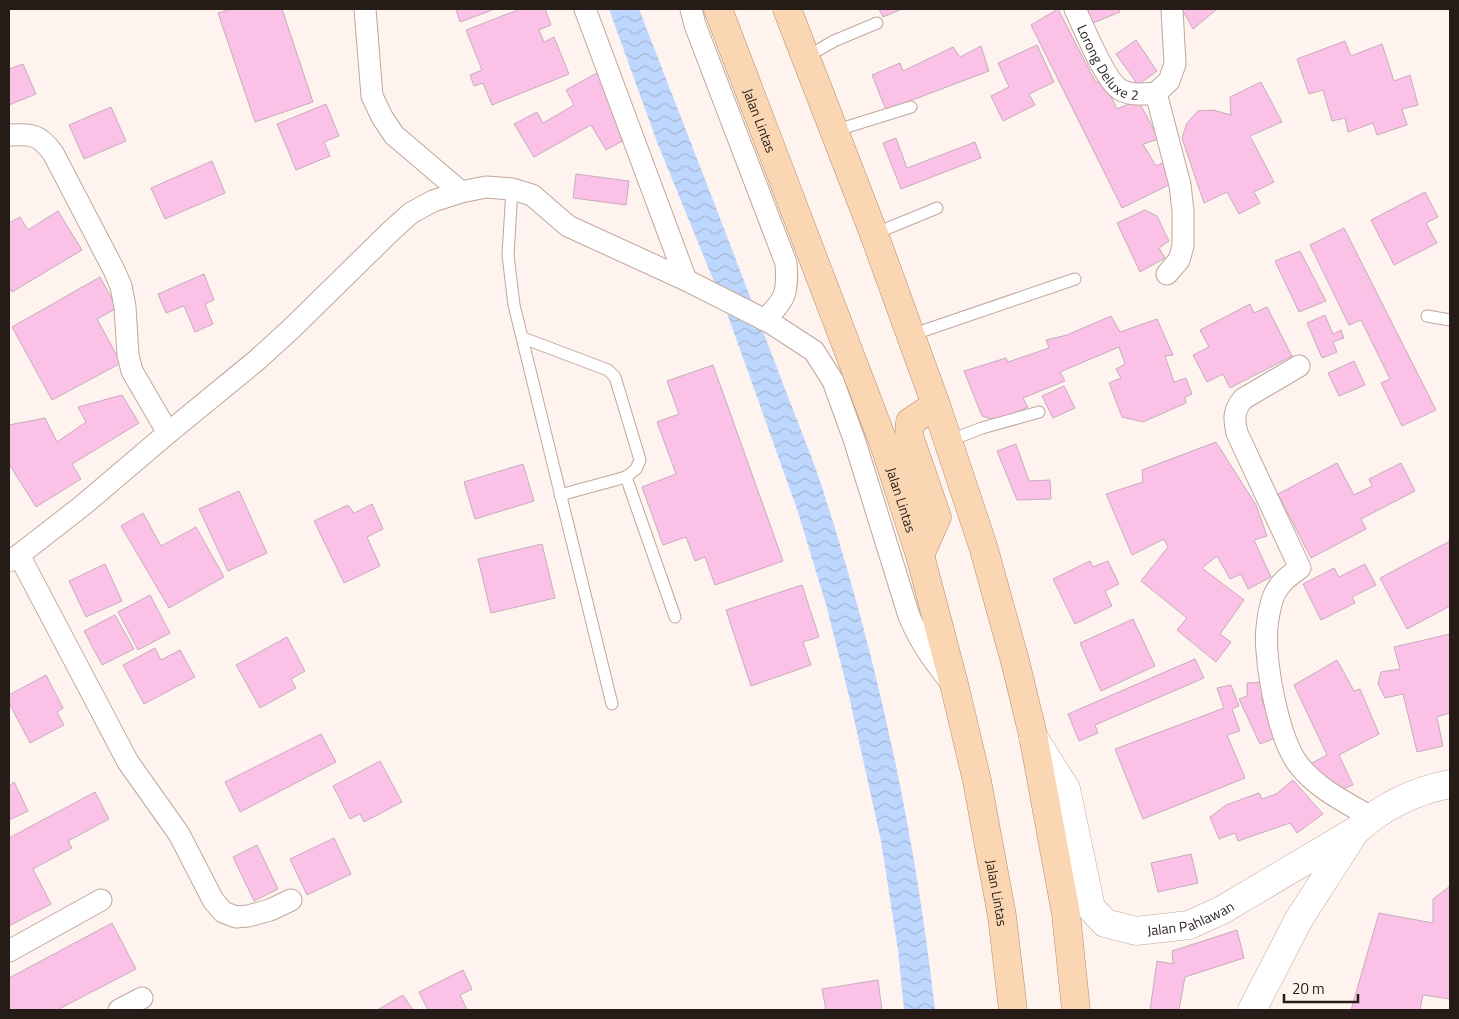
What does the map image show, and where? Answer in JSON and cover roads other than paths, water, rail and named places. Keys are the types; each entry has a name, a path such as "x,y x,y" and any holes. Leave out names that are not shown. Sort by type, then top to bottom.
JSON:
{"highway":[{"name":"Jalan Lintas","path":"718,9 884,444 920,555 977,781 1002,916 1013,1010"},
{"path":"787,9 874,234 936,405 983,546 1015,660 1033,736 1066,914 1076,1010"},
{"path":"920,555 937,518 909,436 910,422 936,405"}],"street":[{"path":"365,9 372,96 382,117 394,135 461,192"},
{"path":"585,9 686,280"},
{"path":"691,9 786,264 787,286 782,301 764,320"},
{"name":"Lorong Deluxe 2","path":"1075,9 1109,80 1120,90 1137,94 1156,93 1169,81 1175,64 1172,9"},
{"path":"1156,93 1180,185 1183,211 1183,246 1179,260 1167,274"},
{"path":"9,135 26,134 37,136 53,153 121,286 125,307 128,355 132,371 168,432"},
{"path":"291,900 270,910 236,917 224,912 213,900 179,834 128,762 14,558 82,506 168,432 257,360 411,213 433,201 461,192 486,187 532,195 568,226 710,292 764,320 814,351 833,381 854,439 909,616 930,656 955,688"},
{"path":"1252,1010 1299,919 1364,823 1312,779 1297,763 1286,741 1274,700 1266,650 1269,613 1275,594 1283,580 1300,568 1237,433 1234,419 1237,406 1243,399 1299,366"},
{"name":"Jalan Pahlawan","path":"1033,736 1066,789 1091,908 1105,923 1136,931 1189,925 1222,910 1364,823 1396,801 1416,793 1450,784"},
{"path":"1263,886 1280,888 1292,896 1299,919"},
{"path":"9,951 100,900"},
{"path":"119,1010 142,998"}],"lane":[{"path":"806,57 834,41 877,23"},
{"path":"834,131 912,107"},
{"path":"512,190 508,255 514,305 612,704"},
{"path":"874,234 937,208"},
{"path":"910,335 1075,279"},
{"path":"1427,316 1450,320"},
{"path":"523,338 608,370 615,377 640,460 636,469 626,476 560,495"},
{"path":"948,441 982,428 1039,412"},
{"path":"626,476 675,617"}],"water":[{"path":"609,9 639,9 822,488 864,630 894,756 918,883 935,1010 904,1010 898,950 881,841 849,696 827,608 798,512 728,316 657,142"}]}
